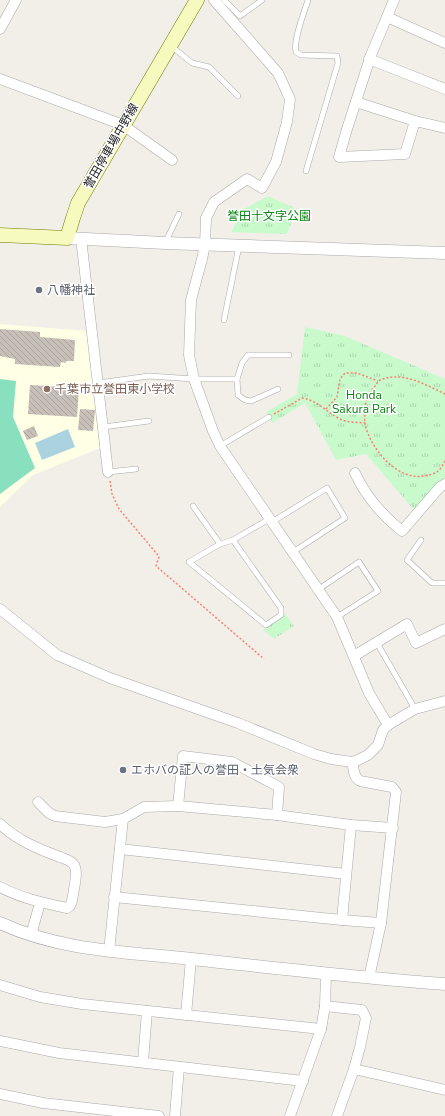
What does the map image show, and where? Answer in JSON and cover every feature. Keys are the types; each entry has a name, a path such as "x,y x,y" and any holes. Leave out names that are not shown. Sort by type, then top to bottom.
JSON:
{"main road":[{"name":"誉田停車場中野線","path":"67,238 78,203 197,0"},
{"path":"0,235 67,238"}],"street":[{"path":"0,29 16,0"},
{"path":"214,0 278,73 290,99 287,122 276,162 262,188 247,179 214,202 206,218 205,244 191,300 189,355 194,379 220,446 270,520 319,588 337,617 369,693 388,725"},
{"path":"394,0 370,59 340,157 405,154 415,121"},
{"path":"387,17 445,43"},
{"path":"370,59 445,89"},
{"path":"0,79 123,125 172,160"},
{"path":"356,102 415,121 445,128"},
{"path":"67,238 445,253"},
{"path":"81,238 108,472"},
{"path":"355,473 360,485 386,519 402,531 445,484"},
{"path":"0,609 57,655 110,678 238,723 314,754 331,759 352,762 368,756 378,745 383,730 388,725 415,710 445,701"},
{"path":"354,656 407,624 416,644 445,629"},
{"path":"178,806 183,756 232,762 279,787 277,815"},
{"path":"352,762 357,779 360,781 392,787 396,792 381,923 369,978"},
{"path":"38,802 49,813 55,816 105,822 122,819 144,806 178,806 277,815 351,825 392,828"},
{"path":"109,951 122,819"},
{"path":"0,824 29,844 73,863 76,868 70,906 67,908 40,903 0,887"},
{"path":"342,920 351,825"},
{"path":"120,850 346,874"},
{"path":"114,897 381,923"},
{"path":"31,935 40,903"},
{"path":"0,923 31,935 85,948 326,974 445,984"},
{"path":"186,1015 191,959"},
{"path":"290,1116 321,1029 325,1006 326,974"},
{"path":"0,985 40,997 60,1001 321,1029"},
{"path":"325,1006 362,1010 366,1018 354,1069 337,1116"},
{"path":"143,1062 147,1010"},
{"path":"0,1040 59,1053 303,1081"},
{"path":"174,1116 179,1067"},
{"path":"354,1069 445,1090"},
{"path":"0,1094 43,1103 115,1113 158,1116"}],"lane":[{"path":"224,0 240,16 262,0"},
{"path":"306,171 338,63 337,56 301,55 296,52 295,48 308,0"},
{"path":"170,45 192,63 209,67 238,96"},
{"path":"165,243 179,214"},
{"path":"224,320 239,245"},
{"path":"278,389 251,401 244,400 238,395 237,379 242,363 248,355 289,356"},
{"path":"98,383 149,376 194,379 237,379"},
{"path":"220,446 269,417"},
{"path":"103,427 149,421"},
{"path":"108,472 136,469"},
{"path":"232,540 281,608 281,615 266,625 189,562 220,544 232,540 328,488 346,518 293,552"},
{"path":"193,506 220,544"},
{"path":"421,540 407,560 432,584 445,583"},
{"path":"319,588 359,562 378,591 337,617"},
{"path":"377,643 415,710"}],"path":[{"path":"326,409 337,397 340,379 345,373 357,374 378,381 385,378 402,376 414,379 445,394"},
{"path":"378,381 376,387 369,393 365,423 371,440 378,452 405,475 418,477 430,475 438,471 445,461"},
{"path":"269,417 302,398 312,400 341,419 349,422 365,423"},
{"path":"108,472 115,502 119,509 157,554 159,558 156,566 264,659"}],"shaded area":[{"name":"千葉市立誉田東小学校","path":"0,324 87,331 100,448 33,475 0,507"}],"green space":[{"name":"誉田十文字公園","path":"268,196 297,209 287,234 231,232 244,209"},
{"name":"Honda Sakura Park","path":"305,327 345,336 445,379 445,478 415,511 366,454 336,460 305,403 272,423 266,412 297,394"},
{"path":"0,379 16,381 13,417 35,468 0,494"},
{"path":"285,614 294,626 274,639 263,630"}],"water":[{"path":"68,429 75,447 42,460 35,443"}],"building":[{"path":"0,329 40,332 40,337 75,340 74,361 66,361 66,363 61,362 60,367 15,364 15,359 0,356"},
{"path":"30,385 79,388 77,417 28,414"},
{"path":"80,409 95,410 93,431 78,430"},
{"path":"34,426 38,436 27,440 23,431"}],"place":[{"name":"八幡神社","path":"39,290"},
{"name":"千葉市立誉田東小学校","path":"47,389"},
{"name":"エホバの証人の誉田・土気会衆","path":"123,770"}]}
